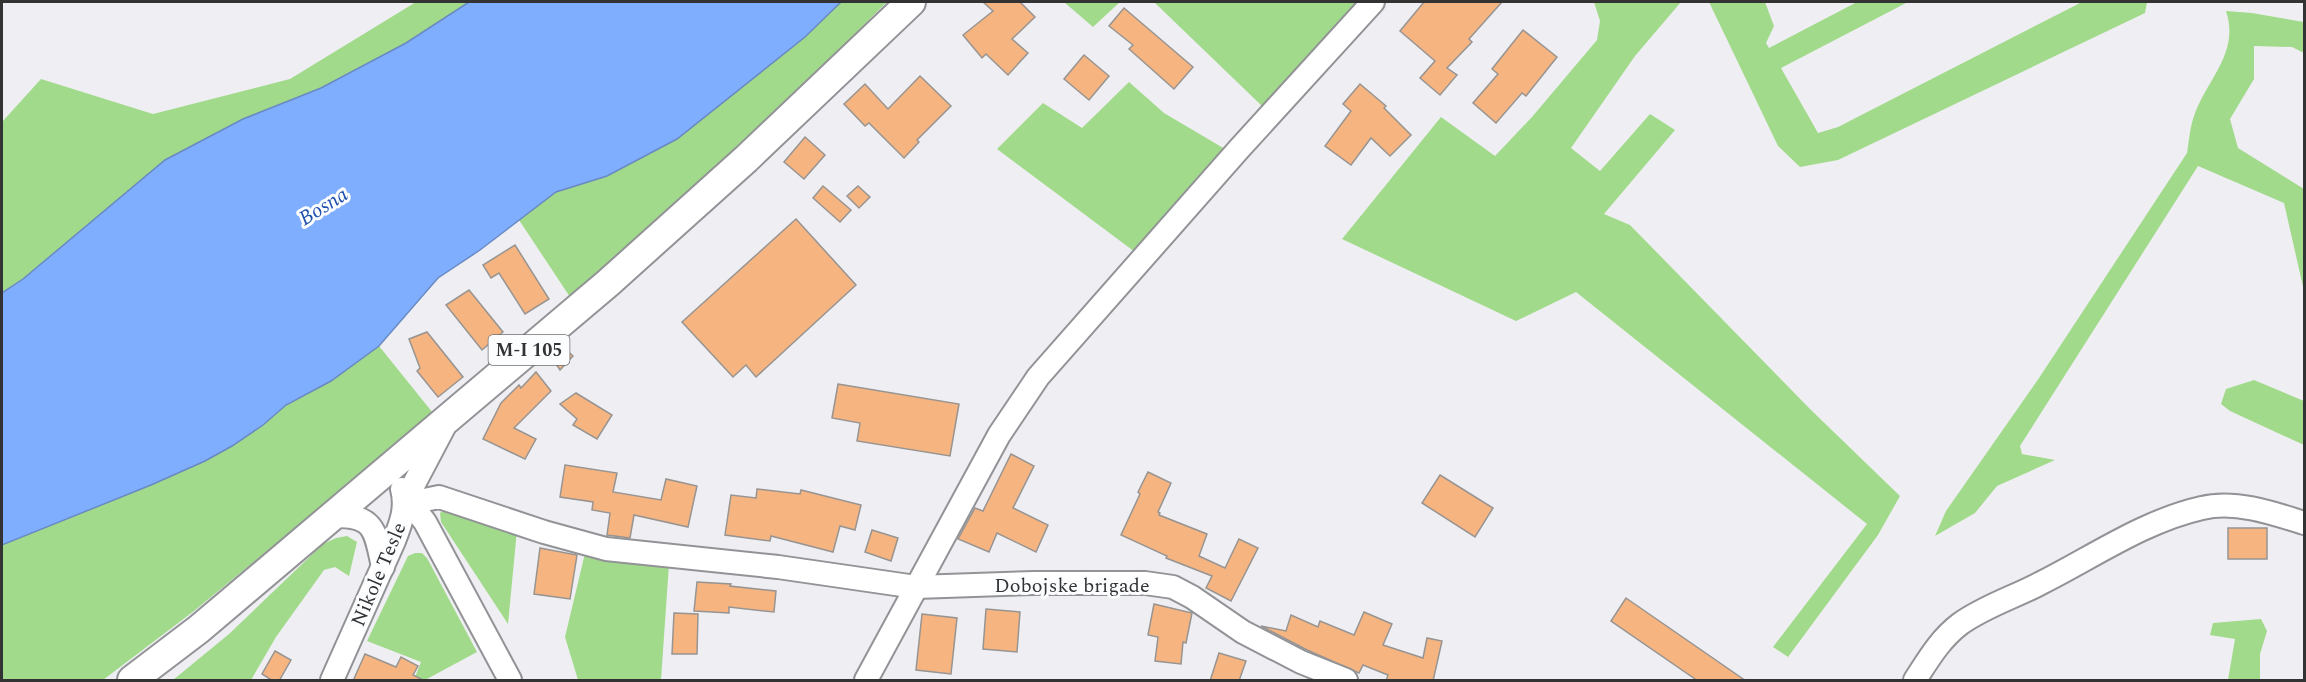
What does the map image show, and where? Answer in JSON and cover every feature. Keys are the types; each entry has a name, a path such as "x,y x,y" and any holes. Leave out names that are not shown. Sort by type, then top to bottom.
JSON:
{"main road":[{"name":"M-I 105","path":"132,681 199,629 608,283 729,175 911,2"}],"street":[{"path":"866,681 999,435 1038,377 1239,149 1373,2"},
{"path":"451,417 433,445 408,502 430,530 510,681"},
{"name":"Nikole Tesle","path":"332,681 383,567 408,502 394,464"},
{"name":"Dobojske brigade","path":"408,502 439,498 544,532 606,549 778,567 916,587 1101,583 1145,583 1173,587 1243,632 1301,662 1346,681"},
{"path":"1915,681 1939,644 1960,624 2145,528 2203,507 2235,506 2304,523"},
{"path":"333,516 361,518 368,523 378,542 383,567"}],"green space":[{"path":"416,2 469,2 406,43 321,88 243,119 165,160 23,279 2,293 2,122 41,79 153,114 290,79"},
{"path":"841,2 887,2 809,79 572,300 519,220 556,192 607,176 805,37"},
{"path":"1064,2 1120,2 1093,27"},
{"path":"1154,2 1360,2 1263,107"},
{"path":"1594,2 1681,2 1635,56 1571,148 1600,171 1650,114 1675,130 1604,214 1630,225 1810,409 1900,496 1878,535 1788,657 1773,647 1867,524 1576,292 1516,321 1342,239 1441,117 1495,156 1532,117 1597,40 1600,21"},
{"path":"1709,2 1765,2 1774,26 1766,43 1769,48 1857,2 1908,2 1781,68 1818,133 1838,127 2082,2 2147,2 2145,13 1838,160 1800,167 1778,146"},
{"path":"2226,11 2304,22 2304,53 2292,47 2254,46 2254,79 2230,119 2238,148 2304,189 2304,291 2284,203 2198,166 2020,446 2022,454 2055,460 1997,486 1975,513 1935,536 1946,511 2039,378 2187,153 2194,116 2220,65 2229,40"},
{"path":"1129,82 1164,113 1225,149 1135,252 997,149 1043,103 1082,128"},
{"path":"379,346 437,418 374,463 194,611 103,680 2,680 2,545 205,461 263,425 286,405 331,381"},
{"path":"2254,380 2304,401 2304,445 2230,411 2221,404 2226,389"},
{"path":"447,509 517,530 508,624 441,522 440,513"},
{"path":"347,536 357,542 349,576 335,567 324,570 276,637 251,680 173,680 229,634 323,544"},
{"path":"586,549 669,564 661,680 578,680 565,637"},
{"path":"422,553 427,558 477,652 425,680 414,680 421,662 367,641 408,556"},
{"path":"2261,619 2267,631 2260,654 2260,680 2228,680 2235,639 2210,635 2213,623"}],"water":[{"name":"Bosna","path":"469,2 841,2 805,37 677,139 607,176 556,192 480,250 438,278 379,346 331,381 286,405 263,425 232,446 205,461 151,485 2,545 2,293 23,279 165,160 243,119 321,88 406,43"}],"building":[{"path":"983,2 1020,2 1035,17 1012,39 1028,53 1008,75 986,54 982,58 963,35 993,11"},
{"path":"1424,2 1502,2 1469,39 1472,42 1447,68 1457,75 1440,95 1420,78 1435,61 1400,31"},
{"path":"1124,8 1193,67 1174,89 1129,49 1133,45 1109,26"},
{"path":"1523,30 1557,57 1526,96 1522,93 1496,123 1473,103 1498,74 1492,69"},
{"path":"1084,55 1109,76 1089,100 1064,79"},
{"path":"920,76 951,106 917,140 919,142 904,158 869,123 865,126 844,104 865,84 888,109"},
{"path":"1360,84 1386,106 1384,108 1411,135 1390,156 1371,138 1351,165 1325,146 1351,111 1343,104"},
{"path":"805,137 825,155 804,179 784,162"},
{"path":"823,186 851,210 840,222 813,198"},
{"path":"858,186 870,197 859,208 847,196"},
{"path":"796,219 856,285 756,377 746,365 733,377 682,322"},
{"path":"515,245 549,299 525,314 499,273 491,278 483,265"},
{"path":"469,290 503,332 482,350 446,305"},
{"path":"427,332 463,377 438,397 417,371 420,368 409,339"},
{"path":"561,345 573,356 560,370 551,356"},
{"path":"536,372 551,391 514,428 536,439 525,459 483,439 501,403 519,385 521,388"},
{"path":"838,384 959,404 950,456 857,441 860,423 832,418"},
{"path":"576,393 612,415 597,439 573,425 577,419 560,404"},
{"path":"1011,454 1034,466 1013,508 1048,525 1036,552 997,533 989,552 958,539 975,508 983,511"},
{"path":"565,465 617,473 613,492 661,500 666,479 697,486 688,527 634,515 630,538 607,535 610,513 592,510 593,502 560,497"},
{"path":"1148,472 1171,483 1158,512 1159,515 1207,534 1199,556 1225,568 1239,539 1258,548 1231,601 1206,588 1212,576 1166,558 1167,556 1121,535"},
{"path":"1440,475 1493,508 1475,537 1422,503"},
{"path":"757,489 800,494 801,490 861,505 855,530 840,526 833,552 771,536 770,541 725,535 731,495 756,498"},
{"path":"2228,528 2267,528 2267,559 2228,559"},
{"path":"872,530 898,538 891,561 865,552"},
{"path":"540,548 577,555 570,599 534,594"},
{"path":"697,582 731,584 730,586 776,591 774,612 729,607 729,613 694,611"},
{"path":"1626,598 1746,681 1698,681 1611,621"},
{"path":"1154,604 1192,613 1186,643 1183,642 1181,664 1155,661 1158,637 1148,635"},
{"path":"986,609 1020,612 1017,652 983,649"},
{"path":"1364,612 1392,624 1383,645 1423,658 1427,638 1442,641 1433,681 1386,681 1388,675 1363,665 1359,673 1261,626 1286,631 1291,615 1318,627 1320,621 1354,635"},
{"path":"674,613 698,614 697,654 672,654"},
{"path":"922,614 957,618 951,674 916,670"},
{"path":"275,651 291,660 279,681 273,681 262,674"},
{"path":"1219,653 1246,661 1239,681 1210,681"},
{"path":"365,654 396,667 401,657 418,666 413,675 425,681 353,681"}]}
